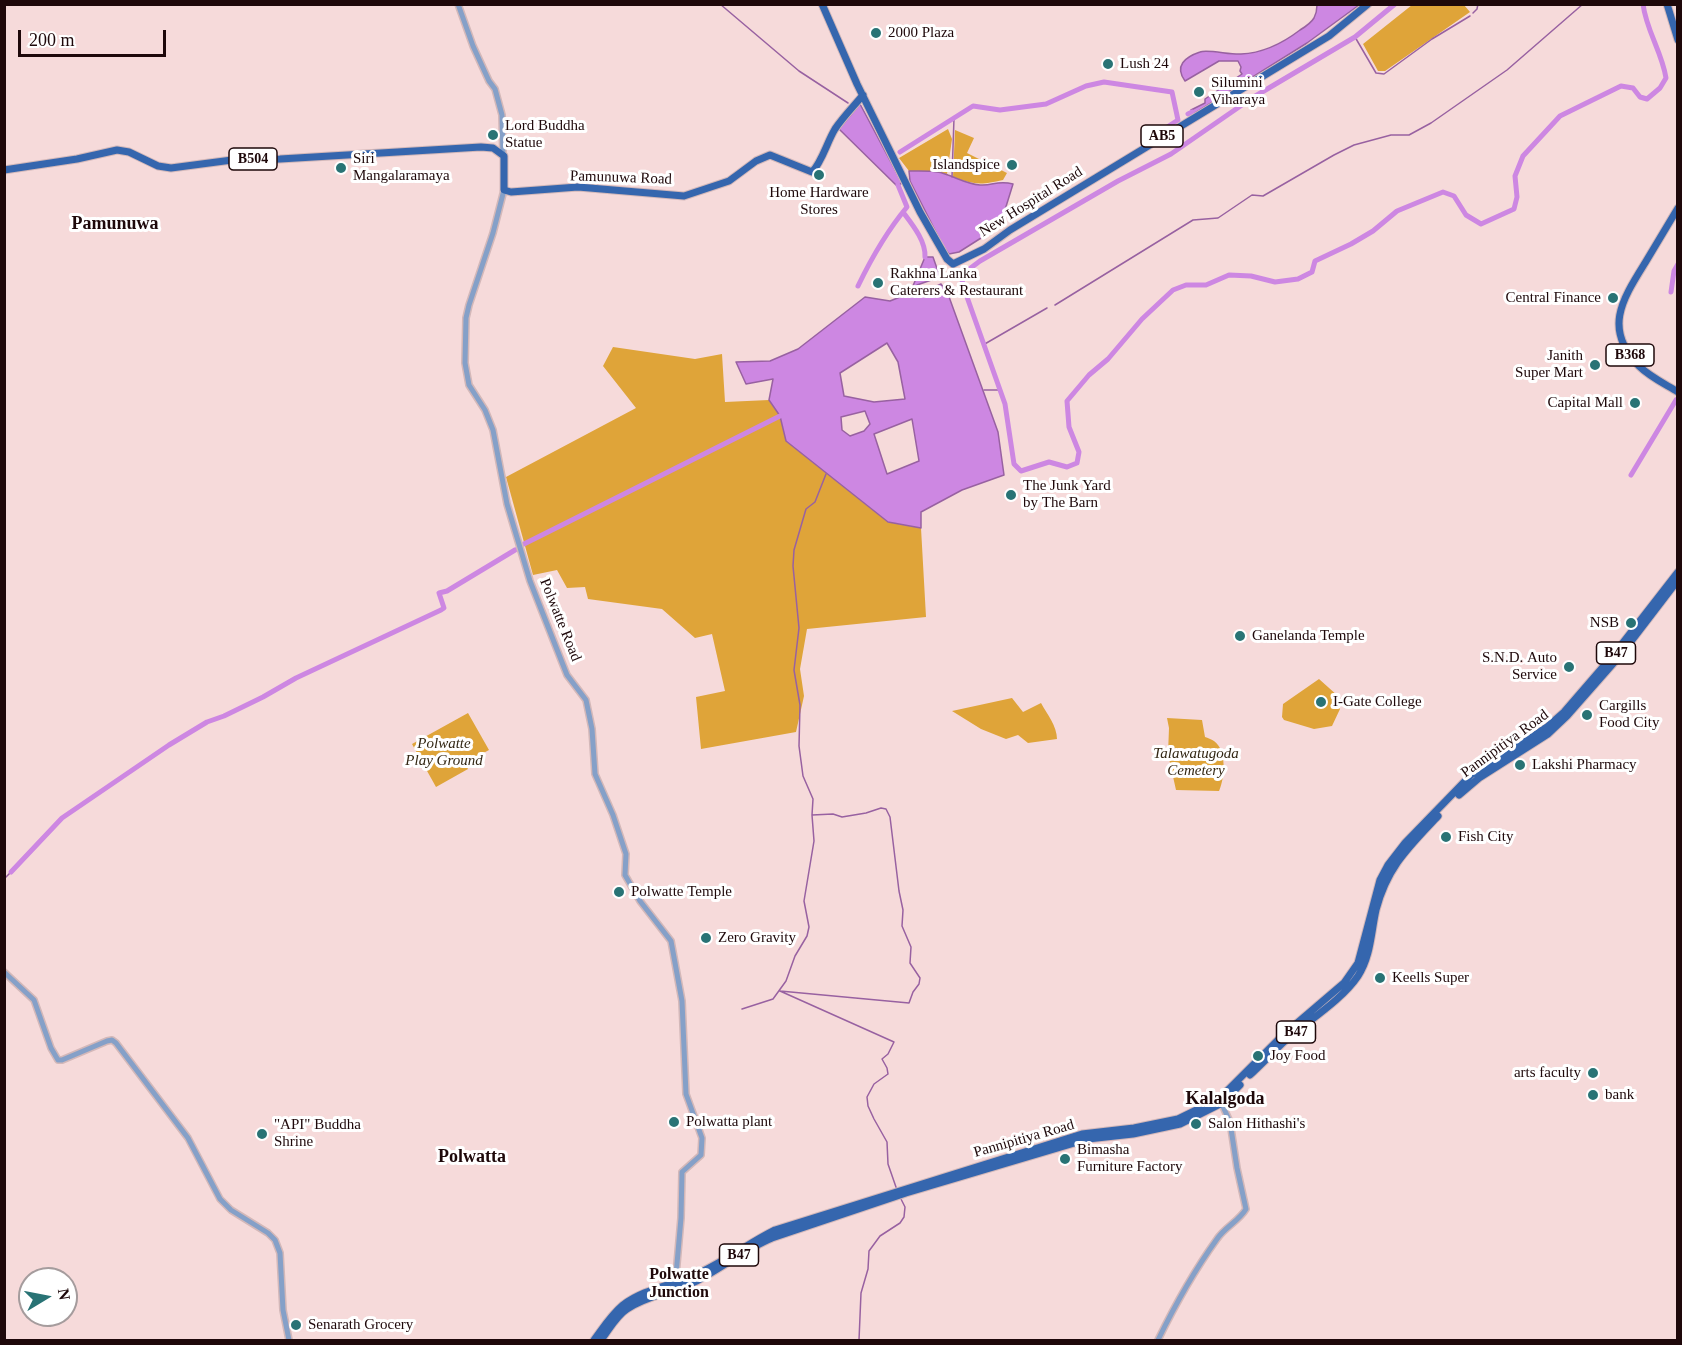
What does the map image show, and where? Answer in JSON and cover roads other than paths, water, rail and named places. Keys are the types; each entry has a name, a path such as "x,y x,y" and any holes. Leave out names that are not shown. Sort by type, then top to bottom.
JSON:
{"main road":[{"name":"New Hospital Road","path":"822,4 863,95 932,235 947,259 953,264 984,249 1029,218 1329,36 1368,4"},
{"path":"1667,4 1677,40"},
{"name":"Pamunuwa Road","path":"504,190 511,192 578,186 684,196 729,181 756,161 770,155 812,172 835,130 863,95"},
{"name":"B504","path":"4,170 77,159 117,150 129,152 158,166 171,168 232,160 481,147 493,148 504,156"},
{"path":"504,156 504,190"},
{"name":"B368","path":"1677,208 1624,297 1618,318 1623,341 1640,368 1677,392"},
{"name":"Pannipitiya Road","path":"1221,1101 1282,1036 1352,974 1362,950 1380,880 1405,843 1471,775 1547,727 1564,712 1615,654 1677,572"},
{"name":"Pannipitiya Road","path":"601,1341 626,1309 678,1286 703,1278 755,1245 772,1238 906,1191 1088,1139 1133,1134 1180,1124 1221,1101 1286,1041 1336,1000 1357,977 1366,958 1376,910 1386,882 1392,868 1409,846 1460,793 1479,778 1548,734 1568,716 1619,657 1677,580"},
{"name":"Pannipitiya Road","path":"594,1341 609,1319 624,1304 658,1288 678,1286"}],"street":[{"path":"458,4 473,46 495,89 502,115 504,156"},
{"name":"Polwatte Road","path":"504,190 466,318 465,363 469,385 485,410 492,430 507,504 530,581 567,675 586,700 592,729 595,774 613,815 626,854 625,874 640,901 671,941 682,1001 686,1094 702,1138 701,1155 682,1172 676,1275 678,1286"},
{"path":"4,972 34,1000 51,1048 58,1060 107,1041 112,1040 116,1043 188,1138 220,1199 231,1210 268,1233 275,1240 280,1253 283,1310 289,1341"},
{"path":"1158,1341 1194,1272 1223,1230 1246,1209 1230,1122 1221,1101"}],"waterway":[{"path":"720,4 799,71 848,103"},
{"path":"1395,4 1355,37 1252,98 1171,154 1118,181 980,261 964,273 962,283 1005,404 1014,464 1021,471 1049,462 1067,467 1077,463 1079,452 1069,427 1067,401 1089,375 1108,359 1142,319 1173,290 1186,285 1206,285 1229,275 1251,276 1275,282 1298,279 1312,272 1315,261 1373,231 1397,211 1443,192 1454,196 1466,215 1481,224 1514,209 1517,197 1515,176 1523,156 1560,116 1621,86 1633,88 1640,97 1647,99 1660,88 1666,78 1647,23 1643,4"},
{"path":"1473,13 1478,4"},
{"path":"1055,305 1193,220 1218,218 1252,195 1263,196 1354,145 1391,135 1409,135 1431,123 1507,70 1583,4"},
{"path":"1355,37 1376,73 1384,74 1432,39 1470,16"},
{"path":"900,152 973,106 1000,110 1046,104 1086,86 1104,82 1172,92 1178,120 1155,135"},
{"path":"1188,114 1192,112"},
{"path":"952,177 954,118"},
{"path":"858,286 880,245 907,207 898,185"},
{"path":"903,212 921,239 925,257"},
{"path":"1671,292 1674,271 1678,264"},
{"path":"983,345 1047,308"},
{"path":"984,390 999,390"},
{"path":"1631,475 1676,400"},
{"path":"524,544 780,416"},
{"path":"826,474 815,502 806,509 794,550 793,566 799,628 794,670 800,705 799,746 803,776 813,799 812,815 833,814 842,817 881,808 886,809 890,817 903,910 902,926 911,947 910,963 920,978 909,1003 780,991 894,1042 888,1054 882,1059 888,1074 874,1084 867,1097 868,1106 887,1142 888,1164 897,1190"},
{"path":"11,872 62,818 169,745 207,722 224,716 296,678 441,610 444,608 439,593 447,591 515,550"},
{"path":"742,1009 773,999 786,981 795,956 807,936 809,927 804,901 814,841 812,815"},
{"path":"4,879 11,872"},
{"path":"859,1340 861,1293 868,1269 869,1251 880,1236 900,1223 904,1217 905,1207 900,1197"}],"place":[{"name":"2000 Plaza","path":"876,33"},
{"name":"Lush 24","path":"1108,64"},
{"name":"Silumini Viharaya","path":"1199,92"},
{"name":"Lord Buddha Statue","path":"493,135"},
{"name":"Islandspice","path":"1012,165"},
{"name":"Siri Mangalaramaya","path":"341,168"},
{"name":"Home Hardware Stores","path":"819,175"},
{"name":"Rakhna Lanka Caterers & Restaurant","path":"878,283"},
{"name":"Central Finance","path":"1613,298"},
{"name":"Janith Super Mart","path":"1595,365"},
{"name":"Capital Mall","path":"1635,403"},
{"name":"The Junk Yard by The Barn","path":"1011,495"},
{"name":"NSB","path":"1631,623"},
{"name":"Ganelanda Temple","path":"1240,636"},
{"name":"S.N.D. Auto Service","path":"1569,667"},
{"name":"I-Gate College","path":"1321,702"},
{"name":"Cargills Food City","path":"1587,715"},
{"name":"Lakshi Pharmacy","path":"1520,765"},
{"name":"Fish City","path":"1446,837"},
{"name":"Polwatte Temple","path":"619,892"},
{"name":"Zero Gravity","path":"706,938"},
{"name":"Keells Super","path":"1380,978"},
{"name":"Joy Food","path":"1258,1056"},
{"name":"arts faculty","path":"1593,1073"},
{"name":"bank","path":"1593,1095"},
{"name":"Polwatta plant","path":"674,1122"},
{"name":"Salon Hithashi's","path":"1196,1124"},
{"name":"\"API\" Buddha Shrine","path":"262,1134"},
{"name":"Bimasha Furniture Factory","path":"1065,1159"},
{"name":"Senarath Grocery","path":"296,1325"}],"district":[{"name":"Pamunuwa","path":"115,224"},
{"name":"Kalalgoda","path":"1225,1099"},
{"name":"Polwatta","path":"472,1157"},
{"name":"Polwatte Junction","path":"679,1284"}],"park label":[{"name":"Polwatte Play Ground","path":"444,752"},
{"name":"Talawatugoda Cemetery","path":"1196,762"}]}
